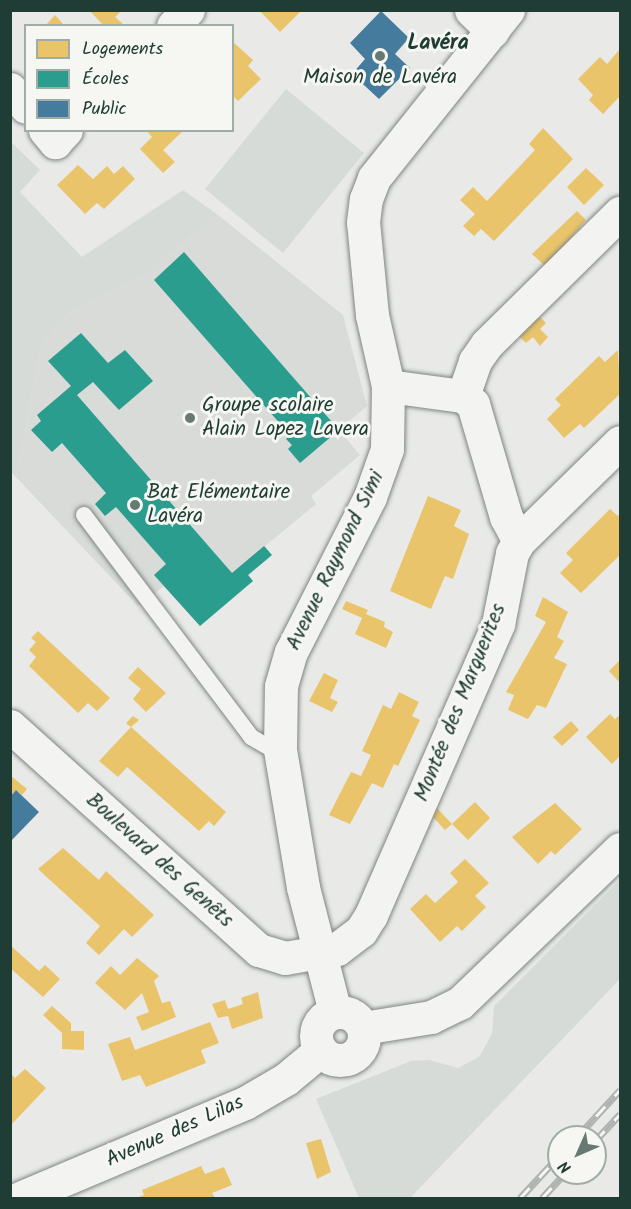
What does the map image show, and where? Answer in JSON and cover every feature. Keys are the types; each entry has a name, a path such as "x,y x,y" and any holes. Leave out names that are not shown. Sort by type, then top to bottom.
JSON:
{"street":[{"path":"174,24 188,10"},
{"name":"Avenue Raymond Simi","path":"335,1012 322,952 303,886 280,749 281,686 291,652 370,497 387,449 388,386 372,315 363,222 366,199 374,178 491,17"},
{"path":"10,89 24,105"},
{"path":"46,132 54,142 64,132"},
{"path":"463,396 475,361 487,344 621,213"},
{"path":"388,386 463,396 478,414 506,517 519,541 621,442"},
{"name":"Montée des Marguerites","path":"322,952 349,942 371,915 498,624 512,553 519,541"},
{"name":"Boulevard des Genêts","path":"10,726 259,950 285,958 322,952"},
{"path":"363,1028 431,1017 460,1003 621,849"},
{"path":"335,1012 350,1013 363,1028 361,1048 350,1058 334,1059 321,1050 318,1027 335,1012"},
{"name":"Avenue des Lilas","path":"22,1193 245,1103 286,1079 321,1050"}],"lane":[{"path":"84,515 251,737 270,748 280,749"}],"shaded area":[{"path":"286,89 364,153 283,253 205,189"},
{"path":"10,141 40,170 20,192 82,257 183,190 218,215 148,272 69,314 42,343 16,477 10,471"},
{"name":"Groupe scolaire Alain Lopez Lavera","path":"218,215 343,315 367,406 339,430 360,455 311,496 316,504 265,546 272,555 249,575 253,581 200,626 164,586 138,606 16,477 42,343 69,314 148,272"},
{"path":"620,880 620,979 410,1198 359,1198 316,1099 411,1061 429,1060 458,1068 479,1057 492,1034 494,1006"}],"building: Logements":[{"path":"89,10 122,10 115,17 123,24 102,24"},
{"path":"259,10 302,10 280,32"},
{"path":"55,15 63,24 47,24"},
{"path":"234,43 253,60 248,66 261,79 238,101 234,97"},
{"path":"620,49 620,96 603,114 589,100 593,95 578,79 600,57 607,64"},
{"path":"543,128 573,159 494,241 481,229 474,236 463,226 475,214 460,200 473,187 487,201 535,150 529,144"},
{"path":"148,132 182,132 163,150 175,162 163,173 140,149 152,137"},
{"path":"78,165 93,179 107,166 114,174 123,166 135,179 104,209 97,203 85,214 57,185"},
{"path":"586,168 604,185 584,205 567,187"},
{"path":"577,211 586,220 546,267 532,254"},
{"path":"539,316 546,323 540,329 548,337 540,346 533,337 526,343 519,336"},
{"path":"618,350 620,394 584,428 580,424 564,438 547,419 561,405 555,399 599,356 605,362"},
{"path":"428,496 461,510 454,526 469,534 453,579 445,576 431,609 390,591"},
{"path":"610,509 618,516 620,514 620,555 581,593 560,573 573,560 566,553"},
{"path":"543,597 568,612 557,637 564,641 554,658 567,664 546,708 537,705 528,719 508,710 514,695 506,692 546,622 535,616"},
{"path":"346,601 368,610 366,614 385,622 384,627 393,632 386,648 355,634 362,618 342,609"},
{"path":"38,631 110,698 97,711 88,703 78,713 29,666 36,657 29,650 36,642 31,638"},
{"path":"620,660 620,683 609,671"},
{"path":"138,667 166,693 146,712 133,699 141,689 128,678"},
{"path":"324,673 338,680 330,698 338,702 332,712 309,701"},
{"path":"399,692 419,702 412,716 420,720 398,766 394,764 383,788 372,783 350,824 329,815 351,772 361,776 371,755 362,751 383,705 391,709"},
{"path":"610,714 615,719 620,715 620,756 612,764 586,737"},
{"path":"133,716 139,720 131,727 126,723"},
{"path":"571,721 579,730 562,746 553,737"},
{"path":"131,727 226,812 214,826 209,821 199,831 127,767 118,777 99,761"},
{"path":"10,775 27,789 22,795 16,790 10,797"},
{"path":"475,802 490,818 468,840 452,824"},
{"path":"555,803 582,829 555,855 551,851 538,864 512,837"},
{"path":"435,806 452,824 445,830 431,815"},
{"path":"63,848 99,880 106,871 154,915 132,937 124,929 99,955 86,943 100,926 38,869"},
{"path":"465,859 489,883 475,896 486,907 462,931 457,926 440,942 410,909 426,894 435,903 458,882 450,873"},
{"path":"10,945 39,971 45,965 60,979 43,997 10,968"},
{"path":"137,958 159,976 154,981 162,1003 170,1001 176,1017 142,1031 136,1017 149,1012 142,993 125,1010 95,983 111,966 120,975"},
{"path":"258,992 263,1018 232,1029 228,1016 218,1018 212,1004 225,1000 228,1009 243,1004 241,998"},
{"path":"52,1006 71,1023 71,1031 84,1031 84,1050 62,1049 62,1033 43,1015"},
{"path":"210,1022 219,1043 201,1050 206,1063 146,1087 140,1075 122,1081 108,1044 130,1037 135,1050"},
{"path":"25,1069 46,1088 12,1124 10,1073 15,1078"},
{"path":"321,1139 331,1172 317,1179 306,1143"},
{"path":"201,1166 205,1174 224,1167 232,1185 212,1193 215,1198 136,1198 144,1195 142,1190"}],"building: Écoles":[{"path":"184,252 339,430 300,463 288,449 292,445 286,439 290,435 154,280"},
{"name":"Bat Elémentaire Lavéra","path":"81,333 108,363 125,350 153,381 119,410 93,382 77,395 232,573 264,546 272,555 248,575 253,581 200,626 154,575 166,564 116,507 105,516 95,504 106,493 62,443 52,452 31,430 41,421 37,415 71,386 48,361"}],"building: Public":[{"name":"Maison de Lavéra","path":"381,11 409,38 395,54 410,68 379,99 352,74 365,59 350,43"},
{"path":"16,790 39,812 10,842 10,797"}],"railway":[{"path":"588,1125 620,1090"},
{"path":"607,1128 620,1114"},
{"path":"520,1198 547,1169"},
{"path":"542,1198 554,1185"}],"place":[{"name":"Maison de Lavéra","path":"380,56"},
{"name":"Groupe scolaire Alain Lopez Lavera","path":"190,418"},
{"name":"Bat Elémentaire Lavéra","path":"135,505"}],"district":[{"name":"Lavéra","path":"438,44"}]}
